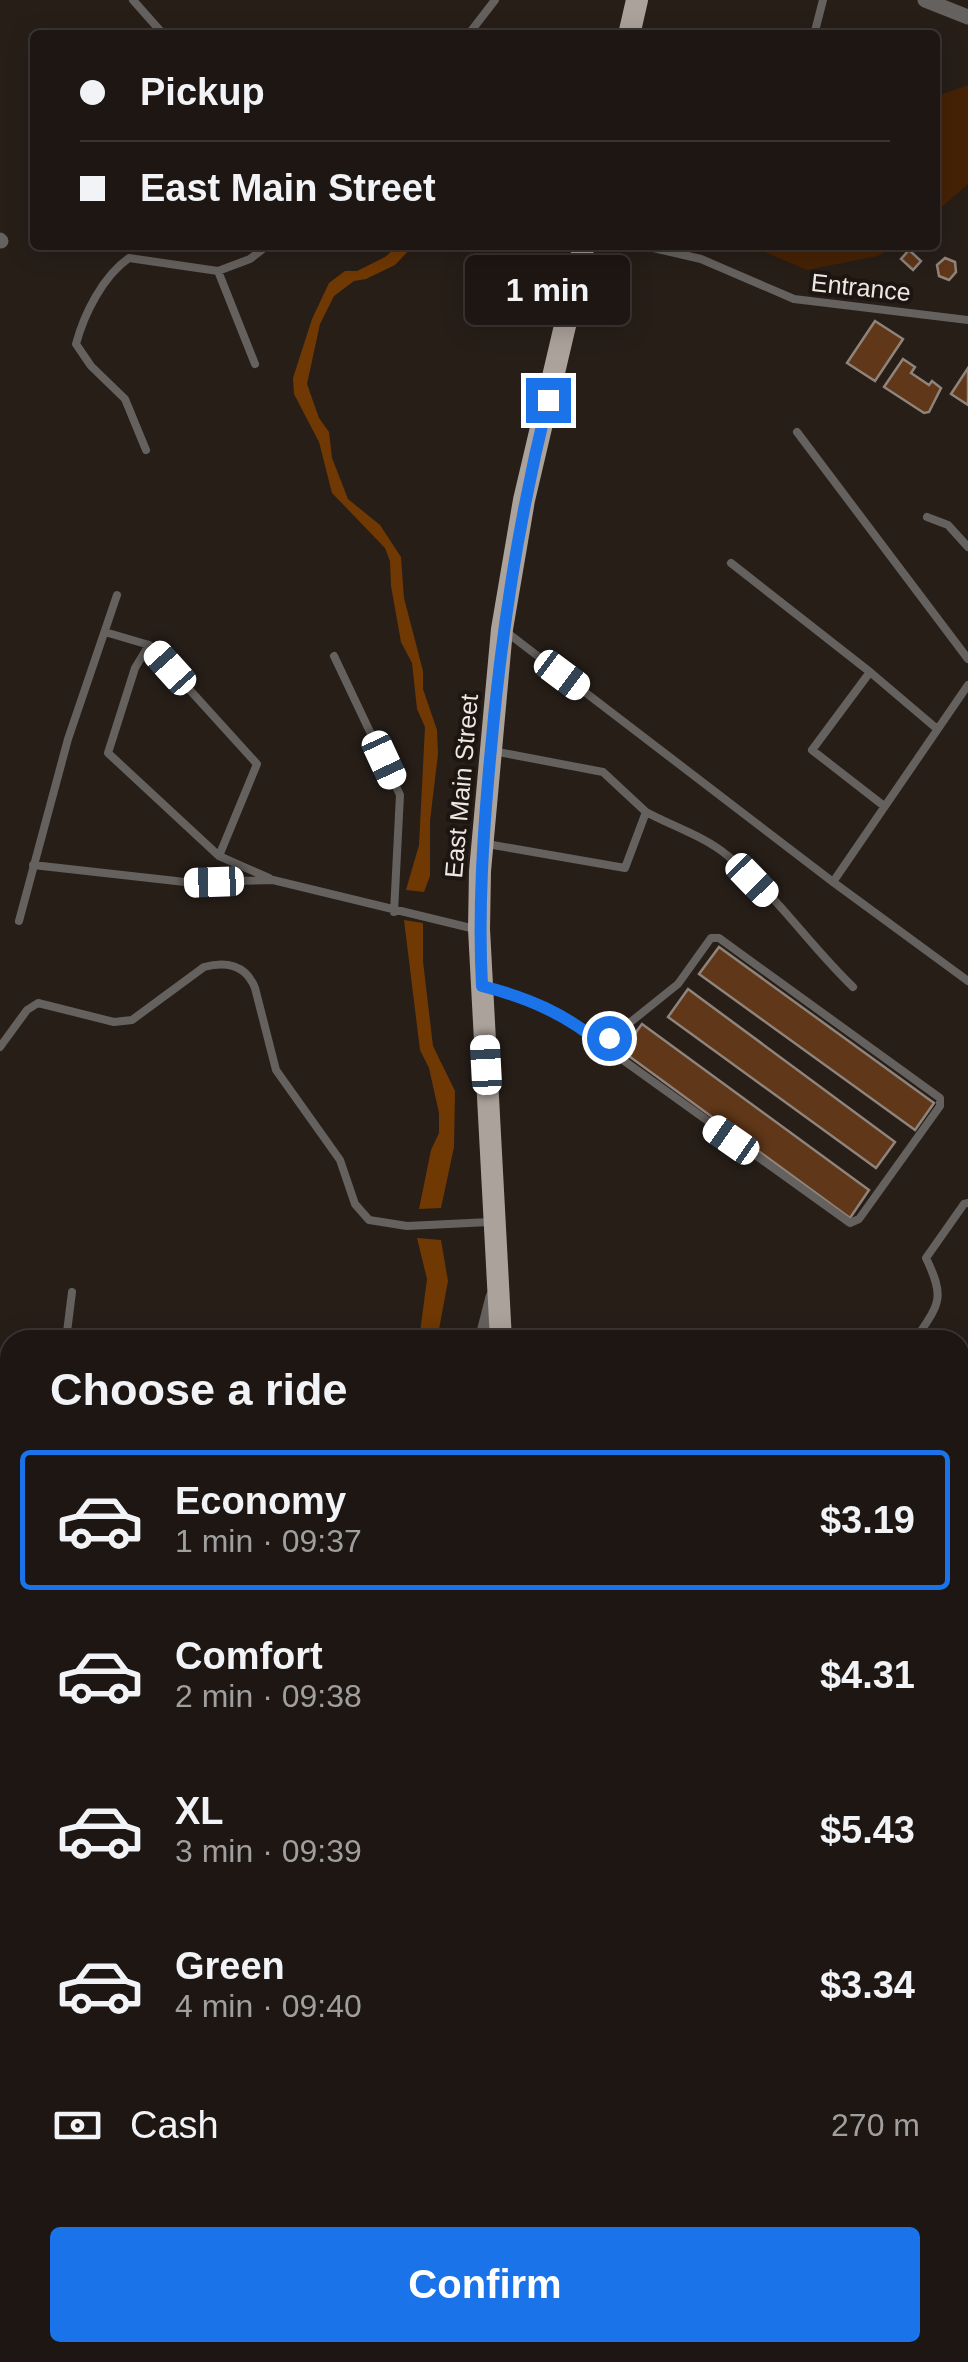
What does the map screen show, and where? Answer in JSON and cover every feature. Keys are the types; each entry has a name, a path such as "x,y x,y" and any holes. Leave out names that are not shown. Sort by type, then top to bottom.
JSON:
{"main road":[{"path":"630,30 637,0"},
{"name":"East Main Street","path":"501,1330 479,930 482,843 502,628 524,500 584,250"}],"street":[{"path":"925,0 968,17"},
{"path":"484,1330 498,1273"}],"lane":[{"path":"133,0 160,30"},
{"path":"472,30 495,0"},
{"path":"815,30 823,0"},
{"path":"146,450 125,399 91,366 76,344 82,322 118,266 129,258 218,271 250,259 262,250"},
{"name":"Entrance","path":"662,250 701,259 794,300 968,320"},
{"path":"218,271 254,364"},
{"path":"797,432 968,659"},
{"path":"927,516 948,525 968,547"},
{"path":"730,563 936,728"},
{"path":"19,920 68,739 118,595"},
{"path":"502,628 968,981"},
{"path":"104,632 149,645 256,764 219,856"},
{"path":"149,645 135,668 108,753 219,856 273,880 479,930"},
{"path":"334,656 400,795 394,912"},
{"path":"870,672 812,750 884,806"},
{"path":"833,882 968,685"},
{"path":"491,750 603,772 646,812 698,835 730,858 853,987"},
{"path":"482,843 624,868 646,812"},
{"path":"33,866 185,882 273,880"},
{"path":"482,986 552,1009 850,1222 859,1219 940,1106 940,1098 719,938 711,938 660,1002 602,1044"},
{"path":"0,1047 27,1010 38,1003 114,1022 132,1020 204,968 217,964 237,966 252,979 276,1070 340,1160 355,1204 369,1220 407,1226 494,1222"},
{"path":"922,1330 940,1303 939,1285 926,1258 964,1204 968,1204"},
{"path":"67,1330 72,1292"}],"shaded area":[{"path":"968,85 968,184 940,209 940,95"},
{"path":"393,250 409,250 395,265 354,281 334,296 320,324 307,384 319,418 329,432 332,458 348,499 380,525 401,557 404,598 423,671 423,689 437,730 430,876 424,892 406,890 419,845 425,727 417,709 412,663 401,642 390,561 385,548 332,493 319,442 294,394 293,378 312,319 329,283 345,271 357,271"},
{"path":"760,250 888,250 878,256 807,270"},
{"path":"404,920 423,923 423,961 433,1046 455,1091 454,1147 441,1208 419,1209 431,1150 439,1133 439,1113 429,1068 420,1050"},
{"path":"417,1238 441,1240 448,1281 439,1330 420,1330 427,1279"}],"building":[{"path":"909,250 921,261 913,270 901,259"},
{"path":"945,258 955,262 956,272 949,280 939,276 937,265"},
{"path":"875,321 903,339 875,381 847,363"},
{"path":"903,359 915,367 911,373 941,388 929,412 924,413 884,387"},
{"path":"968,368 968,405 951,394"},
{"path":"719,947 934,1103 915,1130 699,974"},
{"path":"688,989 895,1142 876,1168 668,1017"},
{"path":"642,1024 869,1190 850,1218 622,1051"}],"route":[{"path":"548,400 524,500 502,628 480,870 482,986 552,1009 602,1044 609,1038"}]}
